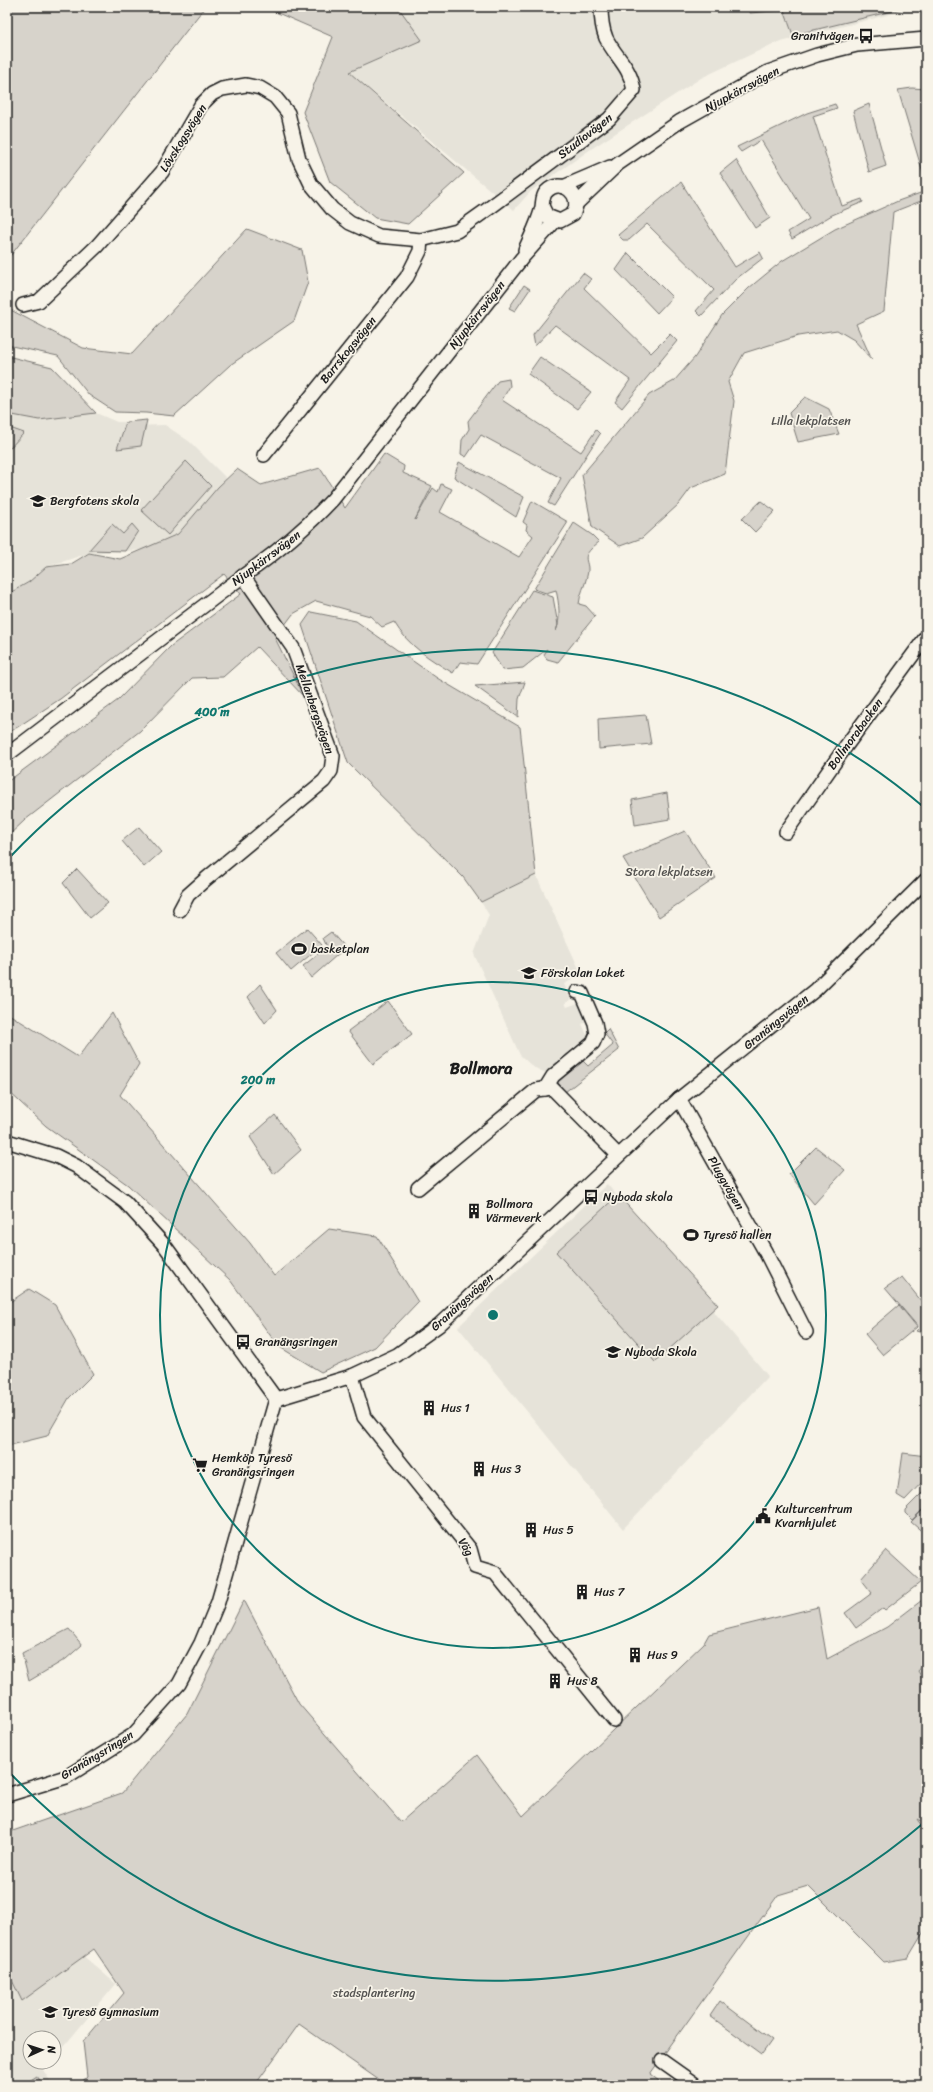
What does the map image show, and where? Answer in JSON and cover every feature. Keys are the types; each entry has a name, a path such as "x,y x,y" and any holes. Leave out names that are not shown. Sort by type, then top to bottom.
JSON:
{"street":[{"name":"Studiovägen","path":"512,191 609,119 634,90 632,76 606,38 602,22 601,7"},
{"name":"Njupkärrsvägen","path":"7,755 243,576 276,554 311,523 334,499 522,258 556,220 569,218 576,209 576,204 618,164 679,122 768,72 817,55 857,45 926,39"},
{"name":"Lövskogsvägen","path":"23,305 39,301 97,246 162,172 174,154 201,105 212,94 231,86 246,85 260,88 279,101 288,113 299,159 311,184 332,209 350,223 379,236 422,240 457,231 512,191"},
{"name":"Njupkärrsvägen","path":"522,258 547,191 561,187 618,164"},
{"path":"535,175 573,193 576,204"},
{"path":"535,175 547,216 556,220"},
{"name":"Barrskogsvägen","path":"264,455 407,277 420,251 422,240"},
{"name":"Mellanbergsvägen","path":"180,910 188,895 324,781 331,771 333,756 293,648 243,576"},
{"name":"Bollmorabacken","path":"786,832 846,746 926,637"},
{"name":"Granängsvägen","path":"276,1399 352,1376 397,1355 439,1325 679,1099 815,990 926,880"},
{"path":"545,1089 553,1076 593,1043 597,1034 595,1023 582,993 577,992"},
{"path":"418,1188 536,1090 552,1088 618,1156"},
{"name":"Pluggvägen","path":"679,1099 766,1253 806,1332"},
{"path":"7,1141 56,1156 76,1166 125,1202 164,1246 276,1399"},
{"name":"Väg","path":"352,1376 364,1417 470,1548 475,1567 495,1573 614,1720"},
{"name":"Granängsringen","path":"7,1795 66,1777 133,1735 179,1684 201,1643 218,1602 276,1399"},
{"path":"662,2061 696,2085"}],"shaded area":[{"path":"398,7 926,7 926,11 895,13 773,44 701,78 591,149 531,191 514,210 349,72 422,40"},
{"name":"Bergfotens skola","path":"7,357 52,366 96,413 117,422 126,422 132,426 165,425 190,442 227,479 178,534 143,550 89,553 46,567 29,582 7,594"},
{"name":"Förskolan Loket","path":"536,875 580,971 571,975 572,980 564,984 571,1000 565,1003 567,1007 578,1003 586,1022 582,1024 588,1037 574,1047 546,1073 533,1067 520,1055 474,954 489,915 481,902"},
{"name":"Nyboda Skola","path":"607,1184 768,1376 623,1529 458,1327"},
{"path":"926,1662 926,1685 918,1671"},
{"name":"Tyresö Gymnasium","path":"73,1947 116,1984 62,2048 62,2030 22,2030 22,2070 43,2070 53,2085 7,2085 7,1971 15,1986"}],"green space":[{"path":"7,7 205,7 7,260"},
{"path":"264,7 398,7 422,40 349,72 464,173 408,224 375,218 330,182 303,112 333,37"},
{"path":"750,7 900,7 901,9 793,35 784,10 750,13"},
{"path":"912,88 926,89 925,180 898,90"},
{"path":"835,104 837,108 813,116 842,206 862,199 863,202 832,215 792,239 788,232 809,219 761,140 741,152 737,147 807,113"},
{"path":"869,104 886,166 869,172 853,111"},
{"path":"736,160 770,218 755,228 720,173"},
{"path":"681,182 735,267 760,252 763,258 736,279 701,316 696,311 714,290 647,224 629,240 623,240 618,235"},
{"path":"926,191 926,199 893,212 884,311 856,324 872,360 854,340 837,330 798,336 744,353 728,382 734,401 725,474 691,488 679,504 642,538 620,546 592,527 582,475 649,395 674,381 695,357 722,315 749,288 782,261 835,229 898,201"},
{"path":"247,229 302,250 308,282 294,321 230,365 174,416 115,412 89,395 58,356 7,345 7,308 83,348 132,354"},
{"path":"628,253 672,297 657,313 616,270"},
{"path":"583,273 591,279 584,288 651,353 670,334 677,341 622,408 615,402 630,380 555,325 535,346 533,335"},
{"path":"524,285 530,289 515,311 509,308"},
{"path":"7,356 52,367 96,413 39,420 7,414"},
{"path":"540,357 591,392 577,409 528,374"},
{"path":"509,379 510,386 502,400 581,452 596,430 600,434 554,506 548,503 561,478 481,435 466,457 461,454 462,440 469,429 468,421 498,381"},
{"name":"Lilla lekplatsen","path":"805,397 829,409 839,434 798,442 789,413"},
{"path":"147,420 141,446 117,449 126,422"},
{"path":"7,427 24,433 7,451"},
{"path":"384,454 404,466 403,473 432,486 415,520 433,488 438,492 441,484 452,489 440,512 519,557 533,536 526,530 527,525 523,522 532,501 568,522 477,664 460,662 453,673 428,657 413,645 394,622 382,627 370,616 316,601 293,614 275,638 304,697 257,647 223,677 192,678 140,731 25,820 7,837 7,782 118,700 171,646 241,594 224,574 60,699 7,734 8,594 29,582 46,567 71,564 89,553 120,559 178,534 218,487 237,469 261,485 320,468 345,508"},
{"path":"186,461 211,486 168,535 141,510"},
{"path":"459,462 524,497 516,517 454,477"},
{"path":"761,501 775,511 755,532 742,519"},
{"path":"574,523 592,535 599,542 586,556 588,570 579,604 586,606 595,616 558,662 547,659 544,655 547,649 523,668 503,670 492,653 532,590 553,597 558,625 559,611 556,590 546,593 534,589"},
{"path":"112,524 123,534 132,524 138,531 125,551 89,550"},
{"path":"311,612 356,621 437,678 520,727 536,875 481,902 463,877 348,763 302,625"},
{"path":"525,682 519,699 518,717 475,686"},
{"path":"646,715 651,744 599,749 598,719"},
{"path":"667,793 670,819 635,825 632,800"},
{"path":"139,827 161,852 144,867 122,841"},
{"name":"Stora lekplatsen","path":"685,831 716,878 659,917 623,858"},
{"path":"77,869 108,903 90,918 63,883"},
{"name":"basketplan","path":"307,928 322,945 291,971 276,953"},
{"path":"331,932 345,948 311,978 303,966 327,947 323,938"},
{"path":"260,984 277,1010 265,1023 248,997"},
{"path":"388,1001 412,1034 373,1064 348,1031"},
{"path":"7,1013 78,1057 112,1013 139,1064 120,1095 250,1243 274,1276 329,1229 377,1236 418,1302 375,1347 321,1372 278,1346 230,1280 128,1185 46,1126 7,1090"},
{"path":"608,1029 619,1050 565,1092 556,1080 581,1059 588,1066 613,1045 604,1033"},
{"path":"275,1115 301,1150 274,1174 250,1137"},
{"path":"816,1147 845,1170 814,1204 789,1174"},
{"path":"618,1195 718,1305 655,1362 556,1252"},
{"path":"902,1277 926,1307 923,1333 916,1331 919,1328 885,1288"},
{"path":"29,1289 55,1305 93,1374 69,1398 47,1436 7,1446 7,1304"},
{"path":"899,1305 917,1327 883,1355 865,1334"},
{"path":"903,1453 926,1456 926,1478 905,1500 897,1495"},
{"path":"926,1489 926,1506 912,1520 905,1513 905,1510"},
{"path":"926,1507 926,1535 911,1522"},
{"path":"886,1550 921,1582 885,1610 883,1608 856,1628 845,1613 872,1593 861,1579"},
{"name":"stadsplantering","path":"926,1597 926,1662 918,1671 926,1685 926,1824 917,1819 926,1833 926,1928 908,1958 884,1962 808,1886 778,1895 650,2074 664,2085 386,2085 299,2024 255,2085 78,2085 87,2077 83,2042 124,1993 94,1949 22,2001 7,1970 7,1833 122,1793 187,1714 244,1600 299,1704 401,1822 477,1755 523,1816 704,1643 709,1634 818,1607 827,1659 887,1627"},
{"path":"69,1629 82,1645 66,1659 29,1681 22,1653"},
{"path":"720,2001 772,2040 762,2054 710,2016"},
{"path":"37,2076 43,2085 23,2085"}],"place":[{"name":"Granitvägen","path":"866,36"},
{"name":"Bergfotens skola","path":"38,501"},
{"name":"basketplan","path":"299,949"},
{"name":"Förskolan Loket","path":"529,973"},
{"name":"Nyboda skola","path":"591,1197"},
{"name":"Bollmora Värmeverk","path":"474,1211"},
{"name":"Tyresö hallen","path":"691,1235"},
{"name":"Granängsringen","path":"243,1342"},
{"name":"Nyboda Skola","path":"613,1352"},
{"name":"Hus 1","path":"429,1408"},
{"name":"Hemköp Tyresö Granängsringen","path":"200,1465"},
{"name":"Hus 3","path":"479,1469"},
{"name":"Kulturcentrum Kvarnhjulet","path":"763,1516"},
{"name":"Hus 5","path":"531,1530"},
{"name":"Hus 7","path":"582,1592"},
{"name":"Hus 9","path":"635,1655"},
{"name":"Hus 8","path":"555,1681"},
{"name":"Tyresö Gymnasium","path":"50,2012"}],"district":[{"name":"Bollmora","path":"481,1068"}]}
